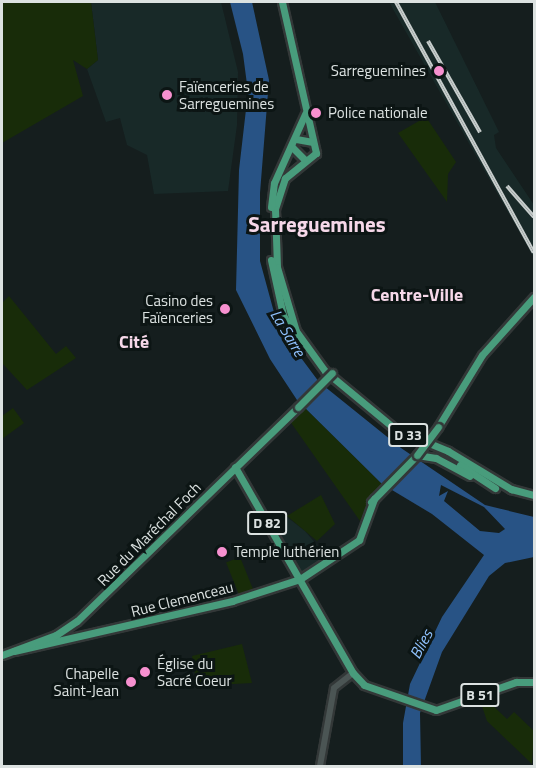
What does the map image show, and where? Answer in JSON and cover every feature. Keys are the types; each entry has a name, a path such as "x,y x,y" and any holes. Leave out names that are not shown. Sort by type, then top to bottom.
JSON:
{"main road":[{"path":"282,2 313,142 295,144 305,160"},
{"name":"D 33","path":"305,112 295,144 274,183 271,204 271,259 279,301 303,352 330,382 394,432 448,456 496,484 534,495"},
{"name":"D 33","path":"313,142 316,153 305,160 282,182 274,209 275,254 292,318 306,350 347,392 395,429 448,452 496,484"},
{"path":"417,455 438,427 482,355 534,297"},
{"name":"Rue du Maréchal Foch","path":"54,640 92,609 334,372"},
{"name":"D 33","path":"417,455 443,461 534,500"},
{"name":"Rue Clemenceau","path":"2,655 54,640 232,601 300,579 360,539 376,496 417,455"},
{"name":"D 82","path":"235,467 353,673"},
{"path":"320,766 334,688 353,673"},
{"name":"B 51","path":"353,673 364,685 425,708 442,709 510,684 534,682"}],"shaded area":[{"name":"Faïenceries de Sarreguemines","path":"91,2 221,2 238,72 237,125 228,191 154,194 147,155 127,145 120,118 106,122 87,69 98,60"},
{"path":"389,2 435,2 499,132 494,135 496,148 534,205 534,258"},
{"path":"287,517 305,531 328,558 300,575 271,527"}],"green space":[{"path":"2,2 91,2 98,60 87,69 73,60 83,96 2,143"},
{"path":"426,117 456,162 448,174 447,202 398,133"},
{"path":"9,296 56,354 66,346 76,358 27,390 2,363 2,303"},
{"path":"300,403 382,484 369,499 360,521 287,417"},
{"path":"13,408 24,423 2,439 2,416"},
{"path":"321,495 335,524 317,541 287,516"},
{"path":"240,557 254,591 240,597 226,563"},
{"path":"242,644 252,683 197,686 192,656"},
{"path":"488,701 507,719 514,712 534,731 532,764 487,721 481,703"}],"water":[{"path":"230,2 252,2 269,80 260,193 260,261 278,327 319,382 401,448 485,505 534,517 534,557 505,563 489,576 442,652 420,713 421,766 403,766 403,723 410,684 442,617 484,555 432,514 382,484 297,400 270,359 236,290 239,170 248,92 243,54","holes":["441,485 484,507 505,529 499,533 480,531 444,501 448,491 439,496"]}],"railway":[{"path":"396,2 534,253"},
{"path":"428,41 480,132"},
{"path":"507,186 534,217"}],"place":[{"name":"Sarreguemines","path":"439,71"},
{"name":"Faïenceries de Sarreguemines","path":"167,95"},
{"name":"Police nationale","path":"316,113"},
{"name":"Casino des Faïenceries","path":"225,309"},
{"name":"Temple luthérien","path":"222,552"},
{"name":"Église du Sacré Coeur","path":"145,672"},
{"name":"Chapelle Saint-Jean","path":"131,682"}],"district":[{"name":"Sarreguemines","path":"317,224"},
{"name":"Centre-Ville","path":"417,295"},
{"name":"Cité","path":"134,342"}],"water label":[{"name":"La Sarre","path":"288,333"},
{"name":"Blies","path":"421,644"}]}
